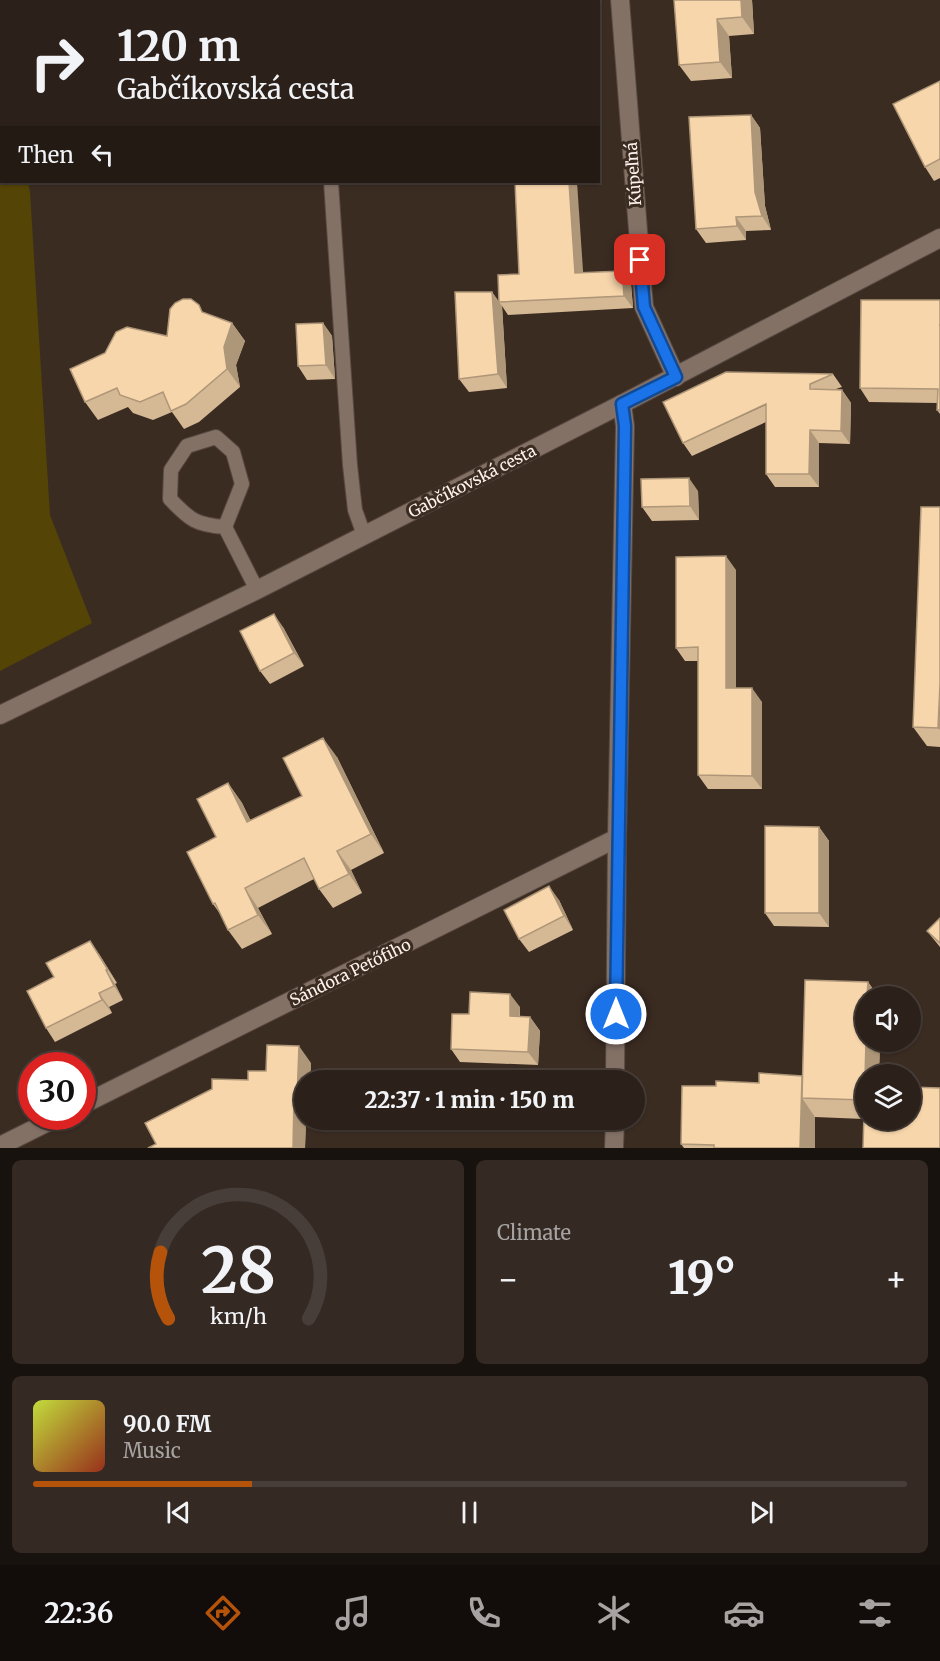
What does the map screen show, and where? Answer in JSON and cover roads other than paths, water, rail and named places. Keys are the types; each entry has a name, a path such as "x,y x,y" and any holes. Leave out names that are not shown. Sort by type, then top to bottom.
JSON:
{"street":[{"name":"Kúpeľná","path":"620,0 644,307 676,377"},
{"name":"Gabčíkovská cesta","path":"0,715 257,590 676,377 940,238"},
{"path":"615,1070 625,426 622,404"},
{"name":"Sándora Petőfiho","path":"96,1098 617,838"},
{"path":"0,1146 32,1130"},
{"path":"614,1148 615,1130"}],"lane":[{"path":"331,183 350,465 355,510 364,535"},
{"path":"225,527 207,526 188,518 170,499 171,470 187,446 216,437 232,452 242,484 225,527 257,590"}]}
